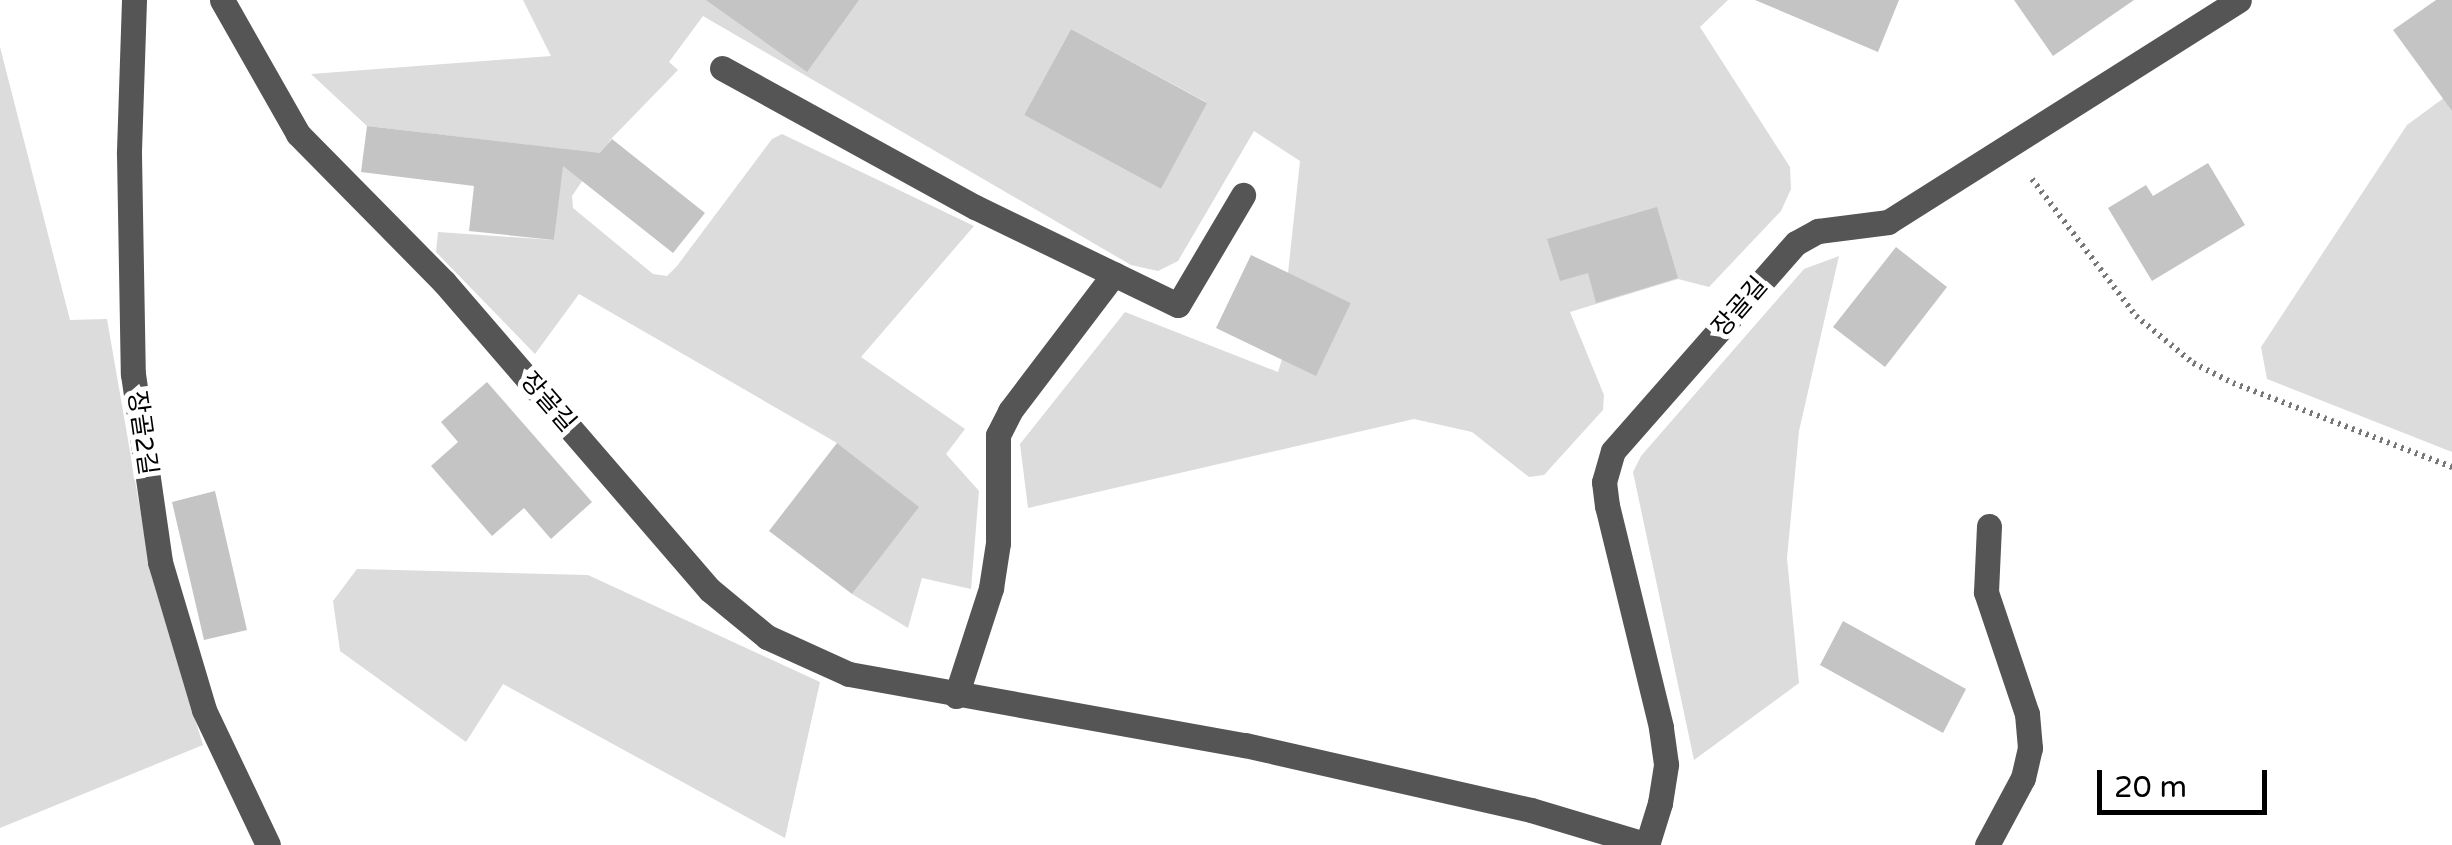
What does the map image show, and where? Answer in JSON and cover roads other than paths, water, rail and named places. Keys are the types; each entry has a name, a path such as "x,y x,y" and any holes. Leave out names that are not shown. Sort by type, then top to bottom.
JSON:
{"lane":[{"name":"장골2길","path":"134,0 130,154 133,374 160,562 204,710 268,845"},
{"name":"장골길","path":"222,0 298,134 444,282 710,590 767,637 849,674 1245,745 1531,810 1648,845 1666,764 1662,727 1607,506 1604,482 1613,451 1796,242 1818,231 1888,222 2239,0"},
{"path":"722,68 975,207 1178,305 1242,195"},
{"path":"956,696 991,588 998,543 998,436 1010,411 1114,274"},
{"path":"1987,845 2023,778 2030,748 2027,714 1986,592 1989,526"}]}
